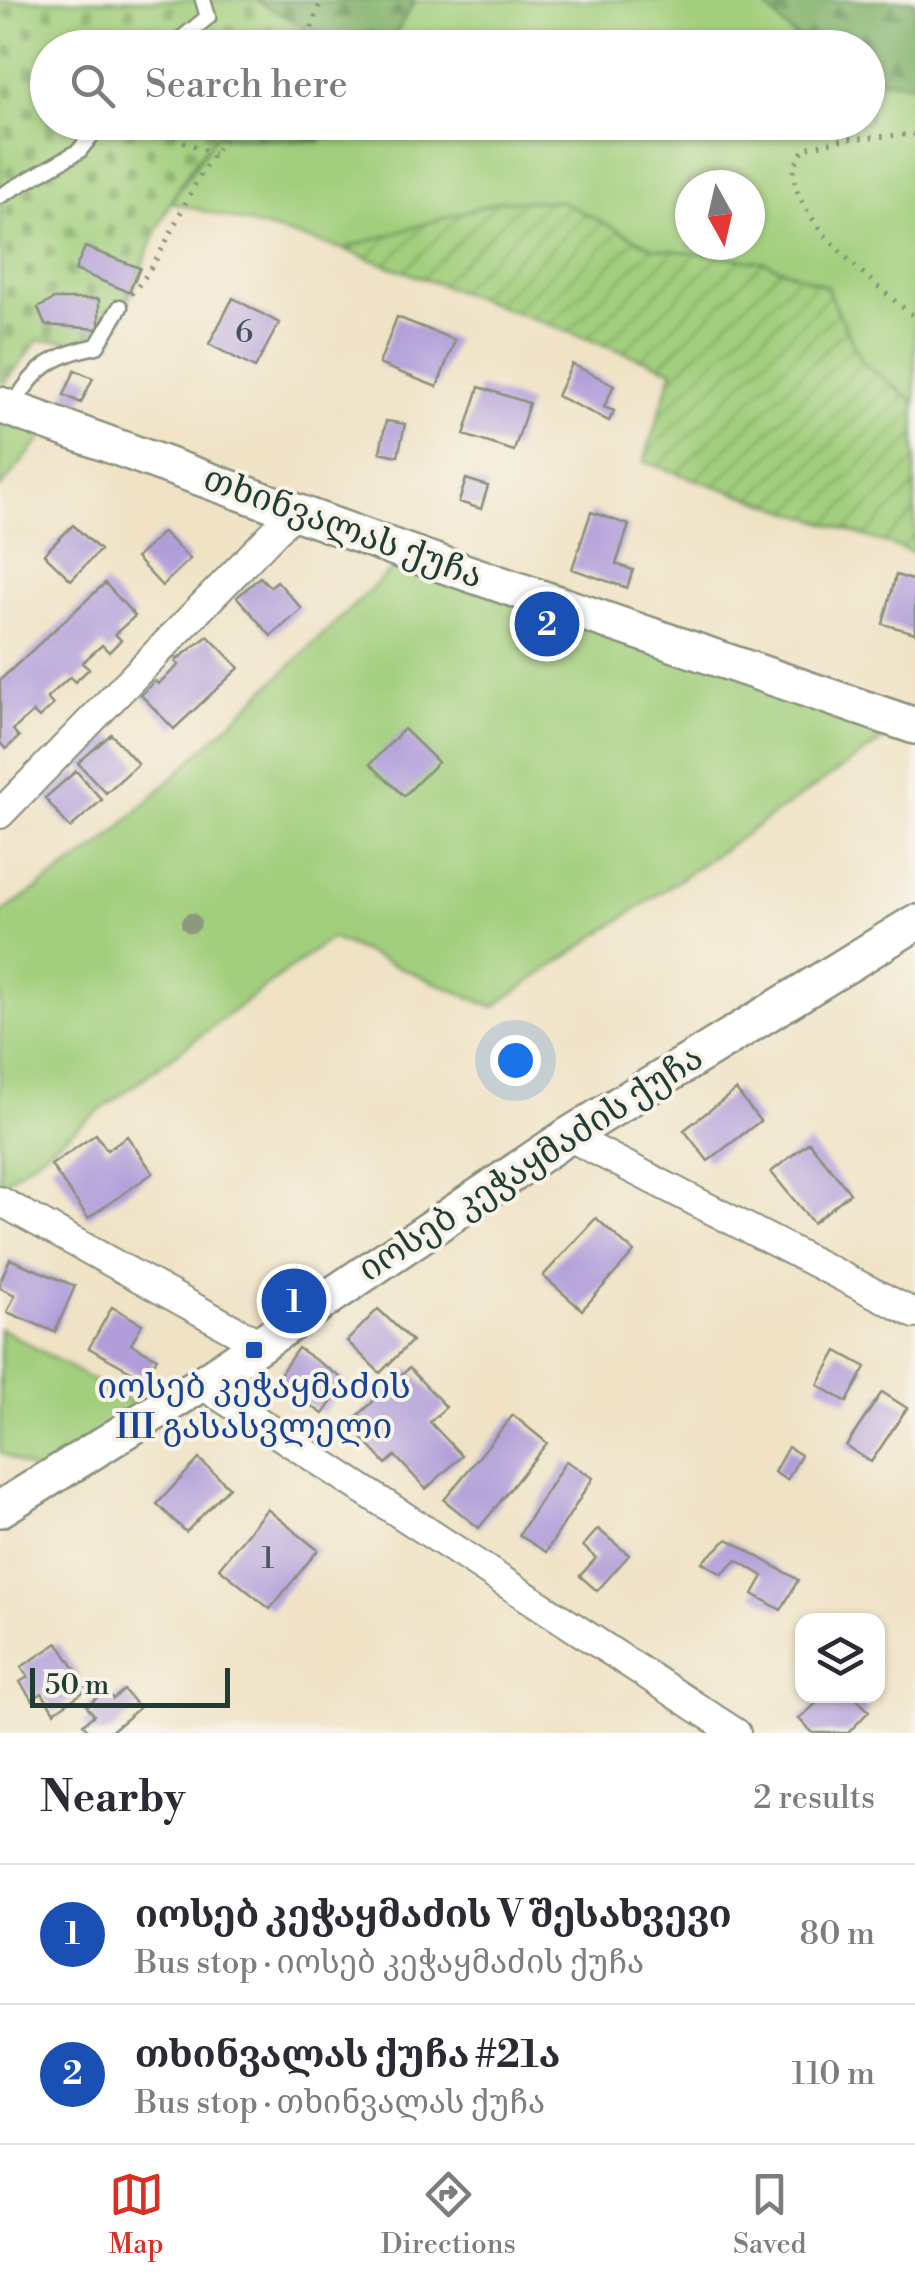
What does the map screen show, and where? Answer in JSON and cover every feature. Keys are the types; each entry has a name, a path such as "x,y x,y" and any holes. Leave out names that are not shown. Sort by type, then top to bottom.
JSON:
{"street":[{"name":"თხინვალას ქუჩა","path":"6,407 295,512 915,726"},
{"path":"0,814 295,512"},
{"name":"იოსებ კეჭაყმაძის ქუჩა","path":"0,1509 202,1384 568,1136 915,923"},
{"path":"568,1136 915,1314"},
{"path":"0,1202 260,1344"},
{"path":"202,1384 736,1733"}],"lane":[{"path":"192,30 208,17 203,0"},
{"path":"0,196 79,151 88,140"},
{"path":"6,407 47,360 96,346 120,307"}],"path":[{"path":"311,30 321,0"},
{"path":"885,136 915,134"},
{"path":"178,140 214,154"},
{"path":"120,307 149,275 182,204 227,140"},
{"path":"840,140 804,148 794,171 802,203 834,244 915,318"}],"green space":[{"path":"0,0 255,0 305,28 30,30 30,140 213,140 190,169 159,226 111,343 38,340 5,383 0,381"},
{"path":"255,0 415,0 398,30 304,28"},
{"path":"415,0 760,0 788,30 398,30"},
{"path":"760,0 915,0 915,84 885,80 885,30 786,28"},
{"path":"885,80 915,84 915,402 862,362 826,286 765,262 749,260 765,260 765,170 675,170 675,251 654,248 560,201 500,201 343,249 171,202 212,140 885,140"},
{"path":"500,201 560,201 654,248 675,251 675,260 765,262 826,287 862,362 915,402 915,553 644,462 673,370 343,249"},
{"path":"0,405 53,425 0,488"},
{"path":"409,553 899,729 493,1007 331,938 0,1185 0,914 104,843"},
{"path":"0,1328 153,1414 48,1479 0,1452"}],"building":[{"path":"85,247 140,268 129,292 75,270"},
{"path":"233,298 279,323 255,368 209,344"},
{"path":"54,299 99,299 99,329 45,325 38,308"},
{"path":"397,317 455,340 437,387 379,364"},
{"path":"572,364 614,385 604,407 614,411 609,421 557,396"},
{"path":"75,370 93,378 81,403 64,395"},
{"path":"479,387 529,403 514,451 464,435"},
{"path":"386,421 405,424 398,456 380,452"},
{"path":"466,479 488,486 481,509 459,502"},
{"path":"591,512 629,525 616,564 633,570 627,588 572,569"},
{"path":"73,525 100,550 71,580 44,554"},
{"path":"163,532 190,559 162,586 136,558"},
{"path":"896,575 915,581 915,633 883,624"},
{"path":"260,577 270,587 277,581 302,609 271,636 237,597"},
{"path":"105,583 135,616 115,634 121,640 109,652 102,645 82,663 89,669 75,682 70,677 47,698 53,705 39,718 33,712 13,730 19,737 6,749 0,743 0,680"},
{"path":"208,636 239,668 174,729 141,695 179,665 175,661"},
{"path":"404,729 438,762 404,796 370,764"},
{"path":"111,734 138,764 106,793 78,763"},
{"path":"76,771 102,800 70,828 45,798"},
{"path":"736,1090 760,1121 708,1161 684,1130"},
{"path":"96,1134 107,1150 127,1136 153,1173 88,1218 51,1165"},
{"path":"809,1142 850,1193 813,1223 771,1172"},
{"path":"596,1218 634,1252 582,1310 543,1276"},
{"path":"10,1259 75,1286 55,1332 7,1312 15,1295 0,1288 0,1282"},
{"path":"112,1307 142,1324 131,1344 157,1358 145,1379 89,1348"},
{"path":"378,1309 412,1341 380,1373 347,1341"},
{"path":"298,1348 346,1381 323,1414 275,1381"},
{"path":"837,1351 866,1367 847,1402 818,1385"},
{"path":"409,1368 446,1407 430,1422 462,1456 426,1489 395,1456 386,1464 349,1424"},
{"path":"882,1392 907,1408 871,1462 846,1446"},
{"path":"513,1415 547,1443 479,1528 444,1500"},
{"path":"788,1447 801,1455 787,1480 774,1472"},
{"path":"199,1459 229,1487 186,1532 157,1504"},
{"path":"566,1461 593,1478 546,1552 519,1535"},
{"path":"267,1509 318,1550 270,1609 219,1568"},
{"path":"598,1529 629,1555 597,1591 580,1576 596,1558 583,1546"},
{"path":"728,1539 798,1580 781,1610 753,1594 763,1576 737,1560 722,1574 702,1562"},
{"path":"58,1643 88,1689 54,1712 42,1693 32,1700 20,1682 28,1677 21,1667"},
{"path":"106,1690 113,1699 124,1690 139,1708 109,1733 91,1733 83,1724 94,1715 87,1706"},
{"path":"816,1703 861,1703 869,1711 848,1733 813,1733 799,1719"}],"place":[{"name":"თხინვალას ქუჩა #21ა","path":"547,624"},
{"name":"იოსებ კეჭაყმაძის V შესახვევი","path":"294,1301"},
{"name":"იოსებ კეჭაყმაძის III გასასვლელი","path":"254,1350"}]}
